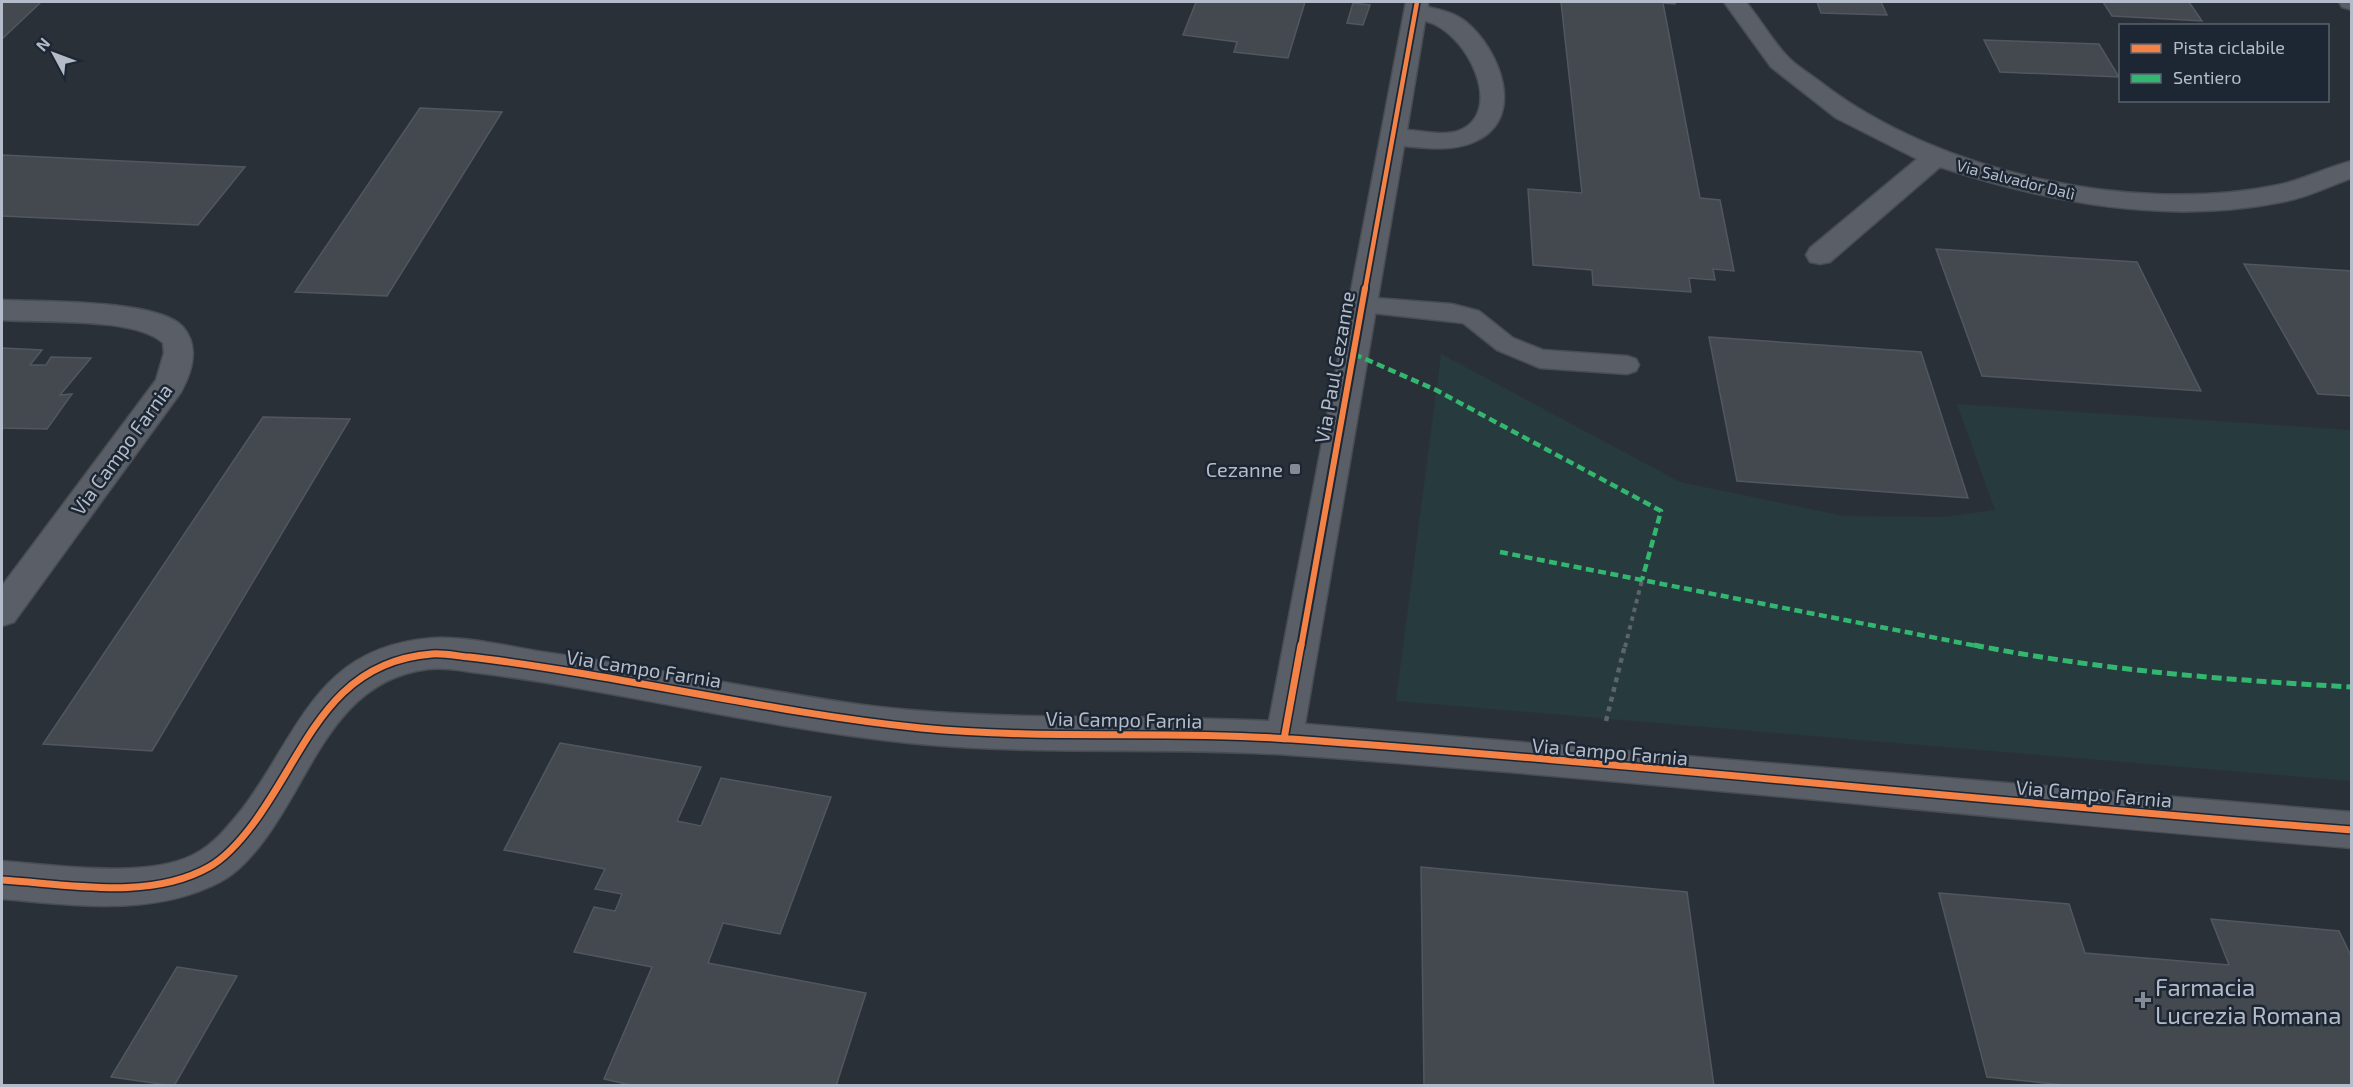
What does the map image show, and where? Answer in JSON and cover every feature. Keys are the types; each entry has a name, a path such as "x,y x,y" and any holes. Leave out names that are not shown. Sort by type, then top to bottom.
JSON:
{"street":[{"name":"Via Salvador Dalì","path":"1735,2 1750,27 1768,49 1811,89 1868,126 1936,157 2030,186 2090,198 2136,202 2224,201 2290,191 2322,182 2352,169"},
{"path":"1394,137 1447,139 1467,135 1482,124 1492,98 1488,65 1465,32 1442,17 1416,7"},
{"name":"Via Paul Cezanne","path":"1284,739 1416,7"},
{"path":"1820,255 1936,157"},
{"path":"2322,182 2352,197"},
{"name":"Via Campo Farnia","path":"2,310 141,319 160,324 173,334 180,348 178,364 170,384 2,612"},
{"name":"Via Campo Farnia","path":"2,880 140,885 173,881 204,870 230,853 257,821 328,704 344,686 388,663 413,655 435,653 926,728 985,733 1284,739 2118,813 2352,830"}],"lane":[{"path":"1362,305 1452,312 1471,317 1505,344 1540,359 1627,365"}],"path":[{"path":"1596,766 1642,580"}],"green space":[{"path":"1441,354 1680,482 1844,516 1944,517 1995,510 1957,404 2351,430 2351,781 1396,701"}],"building":[{"path":"2,2 41,2 2,39"},
{"path":"1196,2 1305,2 1288,58 1234,52 1237,42 1183,35"},
{"path":"1561,2 1674,2 1675,4 1663,3 1700,198 1720,200 1734,271 1713,269 1715,280 1689,278 1691,292 1593,285 1592,270 1533,265 1528,189 1582,193"},
{"path":"1817,2 1881,2 1887,15 1821,13"},
{"path":"2103,2 2189,2 2202,21 2112,16"},
{"path":"1353,3 1370,5 1363,25 1347,23"},
{"path":"1984,40 2099,44 2119,77 2000,72"},
{"path":"420,108 502,112 387,296 295,292"},
{"path":"2,155 245,167 198,225 2,216"},
{"path":"1936,249 2137,262 2201,391 1982,376"},
{"path":"2244,264 2352,271 2352,396 2318,394"},
{"path":"1709,337 1921,352 1968,498 1737,481"},
{"path":"2,348 42,350 30,365 46,365 51,357 91,358 60,395 72,394 47,429 2,428"},
{"path":"263,417 350,419 152,751 43,744"},
{"path":"560,743 701,767 677,821 701,826 721,778 831,797 780,934 723,923 708,963 866,993 836,1086 635,1086 604,1079 652,967 574,952 594,907 615,911 622,894 595,889 605,869 504,850"},
{"path":"1421,867 1687,892 1714,1086 1424,1086"},
{"path":"1939,893 2069,904 2085,953 2229,965 2211,919 2339,931 2352,958 2352,1086 2074,1086 1987,1077"},
{"path":"177,967 237,976 174,1086 111,1077"}],"marked path":[{"path":"1354,354 1436,390 1661,511 1642,580"},
{"path":"1500,552 2019,654 2207,679 2352,687"}],"cycle path":[{"path":"1284,739 1417,2"},
{"path":"2,880 78,886 131,886 182,879 210,867 245,835 267,805 318,719 338,695 362,675 394,661 435,653 558,669 862,721 923,728 1015,734 1199,735 1291,739 2352,830"}],"place":[{"name":"Cezanne","path":"1295,469"},
{"name":"Farmacia Lucrezia Romana","path":"2143,1000"}]}
